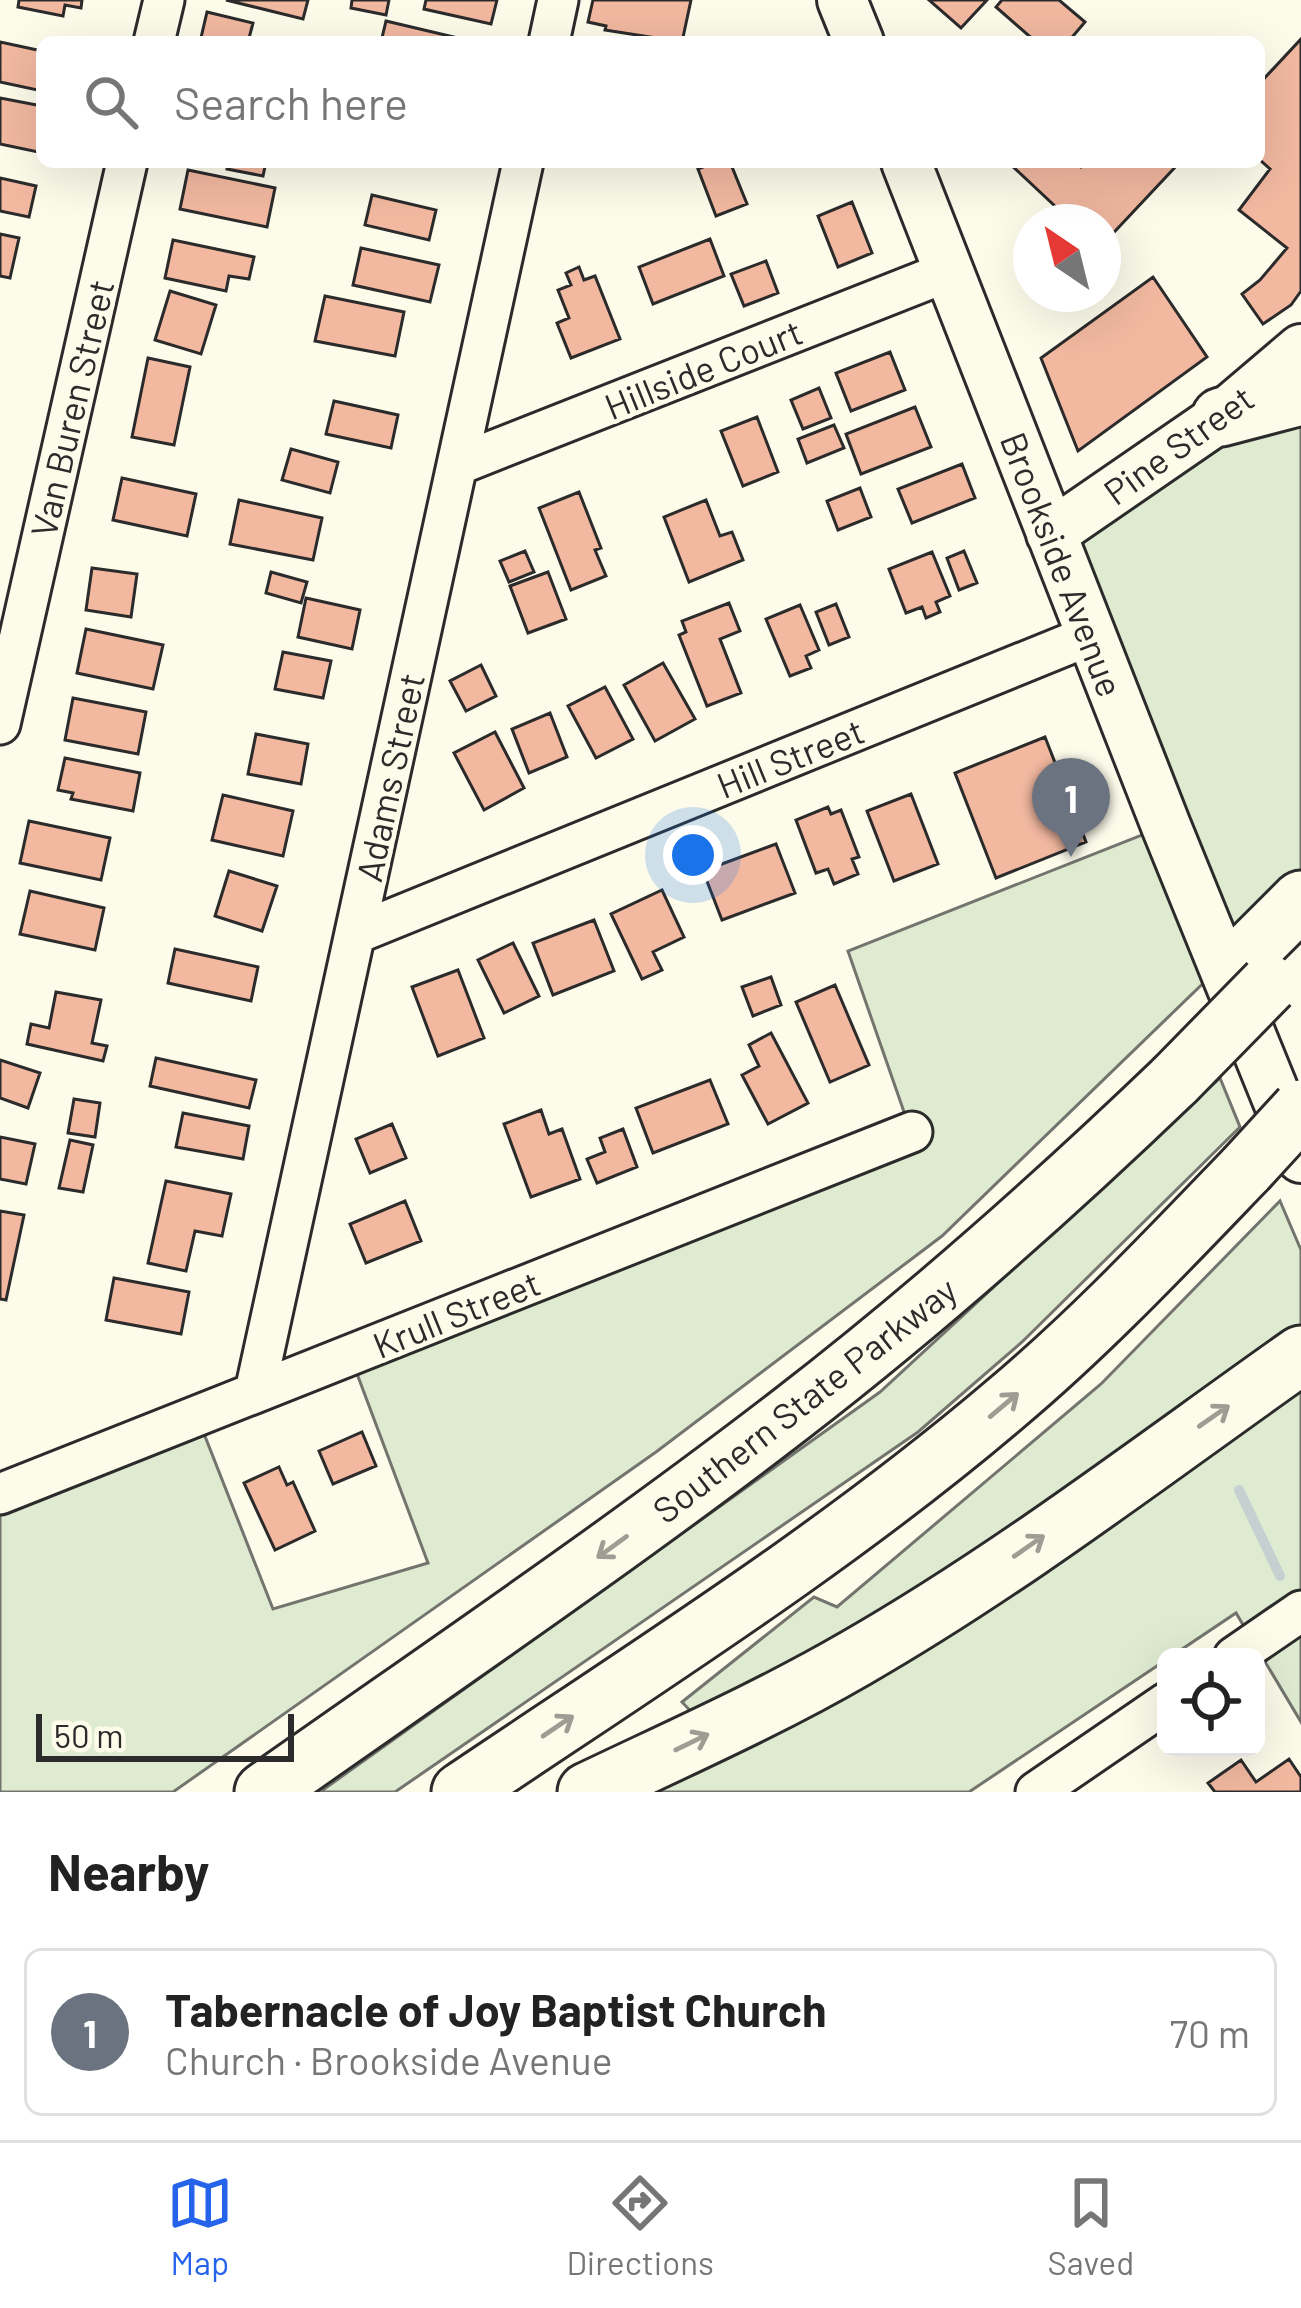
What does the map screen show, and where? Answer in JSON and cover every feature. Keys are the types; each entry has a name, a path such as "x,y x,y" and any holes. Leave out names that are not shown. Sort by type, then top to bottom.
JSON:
{"highway":[{"path":"1221,417 1301,396"},
{"name":"Southern State Parkway","path":"264,1792 740,1453 985,1256 1259,964 1301,900"},
{"path":"461,1792 785,1571 943,1456 1063,1353 1301,1109"},
{"path":"587,1792 751,1714 890,1638 1031,1546 1301,1355"}],"main road":[{"path":"842,0 857,36"},
{"name":"Brookside Avenue","path":"908,168 1091,635 1259,964 1301,1158"},
{"name":"Pine Street","path":"1051,534 1221,417 1301,349"}],"street":[{"path":"155,36 164,0"},
{"path":"550,36 558,0"},
{"name":"Van Buren Street","path":"0,724 126,168"},
{"name":"Adams Street","path":"255,1393 522,168"},
{"name":"Hillside Court","path":"457,465 949,272"},
{"name":"Hill Street","path":"355,934 1091,635"},
{"name":"Krull Street","path":"0,1494 912,1132"},
{"path":"1247,1648 1301,1611"},
{"path":"1036,1792 1157,1709"}],"green space":[{"path":"1301,396 1301,875 1253,935 942,1236 656,1452 173,1792 0,1792 0,1494 197,1416 273,1609 428,1563 350,1355 911,1132 848,951 1165,826 1051,534"},
{"path":"1220,1078 1240,1127 1022,1342 918,1432 395,1792 320,1792 880,1392"},
{"path":"1280,1201 1301,1250 1301,1331 900,1610 699,1720 682,1702 814,1597 837,1607 1101,1384"},
{"path":"1301,1386 1301,1722 1265,1662 1265,1648 1257,1648 1236,1613 1184,1648 1157,1648 1157,1666 969,1792 640,1792"}],"building":[{"path":"19,0 82,0 81,8 65,5 63,16 18,7"},
{"path":"226,0 308,0 303,19"},
{"path":"352,0 389,0 386,15 351,8"},
{"path":"426,0 497,0 491,24 424,9"},
{"path":"593,0 691,0 683,36 644,36 588,22"},
{"path":"929,0 987,0 961,28"},
{"path":"1002,0 1059,0 1085,22 1073,36 1029,36 996,7"},
{"path":"207,12 253,23 250,36 201,36"},
{"path":"386,21 449,36 382,36"},
{"path":"1301,39 1301,291 1291,305 1263,324 1242,294 1287,248 1239,210 1270,169 1265,164 1265,78"},
{"path":"0,42 36,50 36,90 0,82"},
{"path":"0,98 36,105 36,152 0,144"},
{"path":"227,168 265,168 263,176"},
{"path":"732,168 747,204 716,216 698,169"},
{"path":"1014,168 1174,168 1121,225 1121,204 1053,204"},
{"path":"188,170 275,188 267,227 180,209"},
{"path":"0,178 36,186 29,217 0,211"},
{"path":"372,195 436,210 429,240 365,225"},
{"path":"852,202 872,253 838,267 818,216"},
{"path":"0,234 19,238 10,278 0,276"},
{"path":"710,239 724,276 653,304 639,267"},
{"path":"173,240 254,257 249,279 229,276 226,291 165,278"},
{"path":"361,248 439,265 430,302 353,285"},
{"path":"766,261 778,293 744,306 731,274"},
{"path":"579,267 584,280 595,276 620,339 571,358 557,323 569,318 558,290 571,285 566,273"},
{"path":"1153,277 1207,357 1078,451 1041,358 1105,312 1121,312 1121,300"},
{"path":"170,291 216,305 201,354 155,340"},
{"path":"325,296 404,312 395,356 315,341"},
{"path":"890,352 905,390 851,411 836,373"},
{"path":"148,358 190,367 174,445 132,437"},
{"path":"819,388 831,418 803,429 791,400"},
{"path":"334,401 398,415 391,448 326,434"},
{"path":"915,407 931,447 861,474 846,434"},
{"path":"757,417 778,472 743,486 721,431"},
{"path":"834,425 844,448 807,463 798,439"},
{"path":"291,449 338,462 330,493 282,480"},
{"path":"962,464 975,498 912,523 898,489"},
{"path":"122,478 196,494 187,536 113,520"},
{"path":"860,488 871,517 838,530 827,501"},
{"path":"579,492 601,548 595,550 606,576 571,590 539,508"},
{"path":"239,500 322,518 313,560 230,544"},
{"path":"706,500 720,536 732,532 743,560 689,582 664,517"},
{"path":"525,551 534,572 509,582 500,561"},
{"path":"964,551 977,583 959,590 947,558"},
{"path":"932,552 950,596 936,602 940,612 926,618 922,607 906,613 889,569"},
{"path":"92,568 137,574 131,617 86,610"},
{"path":"271,572 307,582 301,603 266,593"},
{"path":"548,572 566,619 528,633 510,586"},
{"path":"306,598 360,610 352,649 298,637"},
{"path":"729,603 740,631 720,639 741,693 707,706 679,635 686,632 682,621"},
{"path":"836,604 849,637 829,645 816,612"},
{"path":"800,605 819,650 806,656 811,668 790,676 766,619"},
{"path":"86,629 163,645 153,689 77,673"},
{"path":"283,652 331,661 323,698 275,689"},
{"path":"663,663 695,719 655,741 624,685"},
{"path":"481,665 496,696 466,711 450,681"},
{"path":"605,687 633,739 596,758 568,706"},
{"path":"73,698 146,712 138,754 65,740"},
{"path":"550,713 567,757 529,773 512,729"},
{"path":"495,732 524,788 484,810 454,753"},
{"path":"256,734 308,744 301,784 248,774"},
{"path":"1045,737 1086,842 996,878 955,773"},
{"path":"65,758 140,773 133,811 71,799 73,793 58,790"},
{"path":"911,794 938,864 894,881 867,811"},
{"path":"223,795 293,811 283,856 212,840"},
{"path":"828,807 831,814 841,810 859,857 852,859 858,874 834,884 828,869 816,873 796,820"},
{"path":"29,821 110,838 101,880 20,863"},
{"path":"776,844 795,893 722,920 703,871"},
{"path":"229,871 277,886 262,931 215,916"},
{"path":"662,890 684,937 653,952 662,970 642,979 611,914"},
{"path":"30,891 104,908 95,950 20,934"},
{"path":"594,920 614,971 553,995 533,943"},
{"path":"513,943 539,996 504,1013 478,960"},
{"path":"175,949 258,967 251,1001 168,983"},
{"path":"458,970 484,1038 438,1056 412,987"},
{"path":"771,977 781,1005 753,1016 742,987"},
{"path":"835,985 869,1065 830,1082 796,1002"},
{"path":"56,992 101,1000 92,1043 107,1046 103,1061 27,1044 31,1024 49,1028"},
{"path":"771,1033 808,1103 768,1124 742,1075 759,1066 749,1045"},
{"path":"156,1058 256,1080 249,1108 150,1086"},
{"path":"0,1060 40,1073 28,1108 0,1098"},
{"path":"710,1080 728,1124 653,1153 636,1108"},
{"path":"74,1099 100,1103 95,1137 68,1133"},
{"path":"541,1110 549,1134 562,1129 580,1179 531,1197 504,1124"},
{"path":"183,1113 249,1126 243,1159 176,1147"},
{"path":"392,1124 406,1158 370,1173 356,1139"},
{"path":"623,1129 637,1167 597,1183 587,1159 605,1152 600,1138"},
{"path":"0,1137 35,1144 26,1184 0,1179"},
{"path":"70,1140 93,1145 83,1192 59,1188"},
{"path":"166,1181 231,1194 222,1236 195,1231 186,1271 148,1263"},
{"path":"405,1201 421,1241 366,1263 350,1224"},
{"path":"0,1211 24,1215 6,1300 0,1299"},
{"path":"114,1278 189,1292 181,1334 106,1320"},
{"path":"362,1432 376,1466 333,1484 319,1451"},
{"path":"279,1467 287,1485 293,1482 315,1531 275,1550 244,1483"},
{"path":"1289,1759 1301,1777 1301,1792 1215,1792 1208,1783 1241,1760 1256,1782"}],"waterway":[{"path":"1239,1490 1280,1576"}],"place":[{"name":"Tabernacle of Joy Baptist Church","path":"1071,857"}]}
